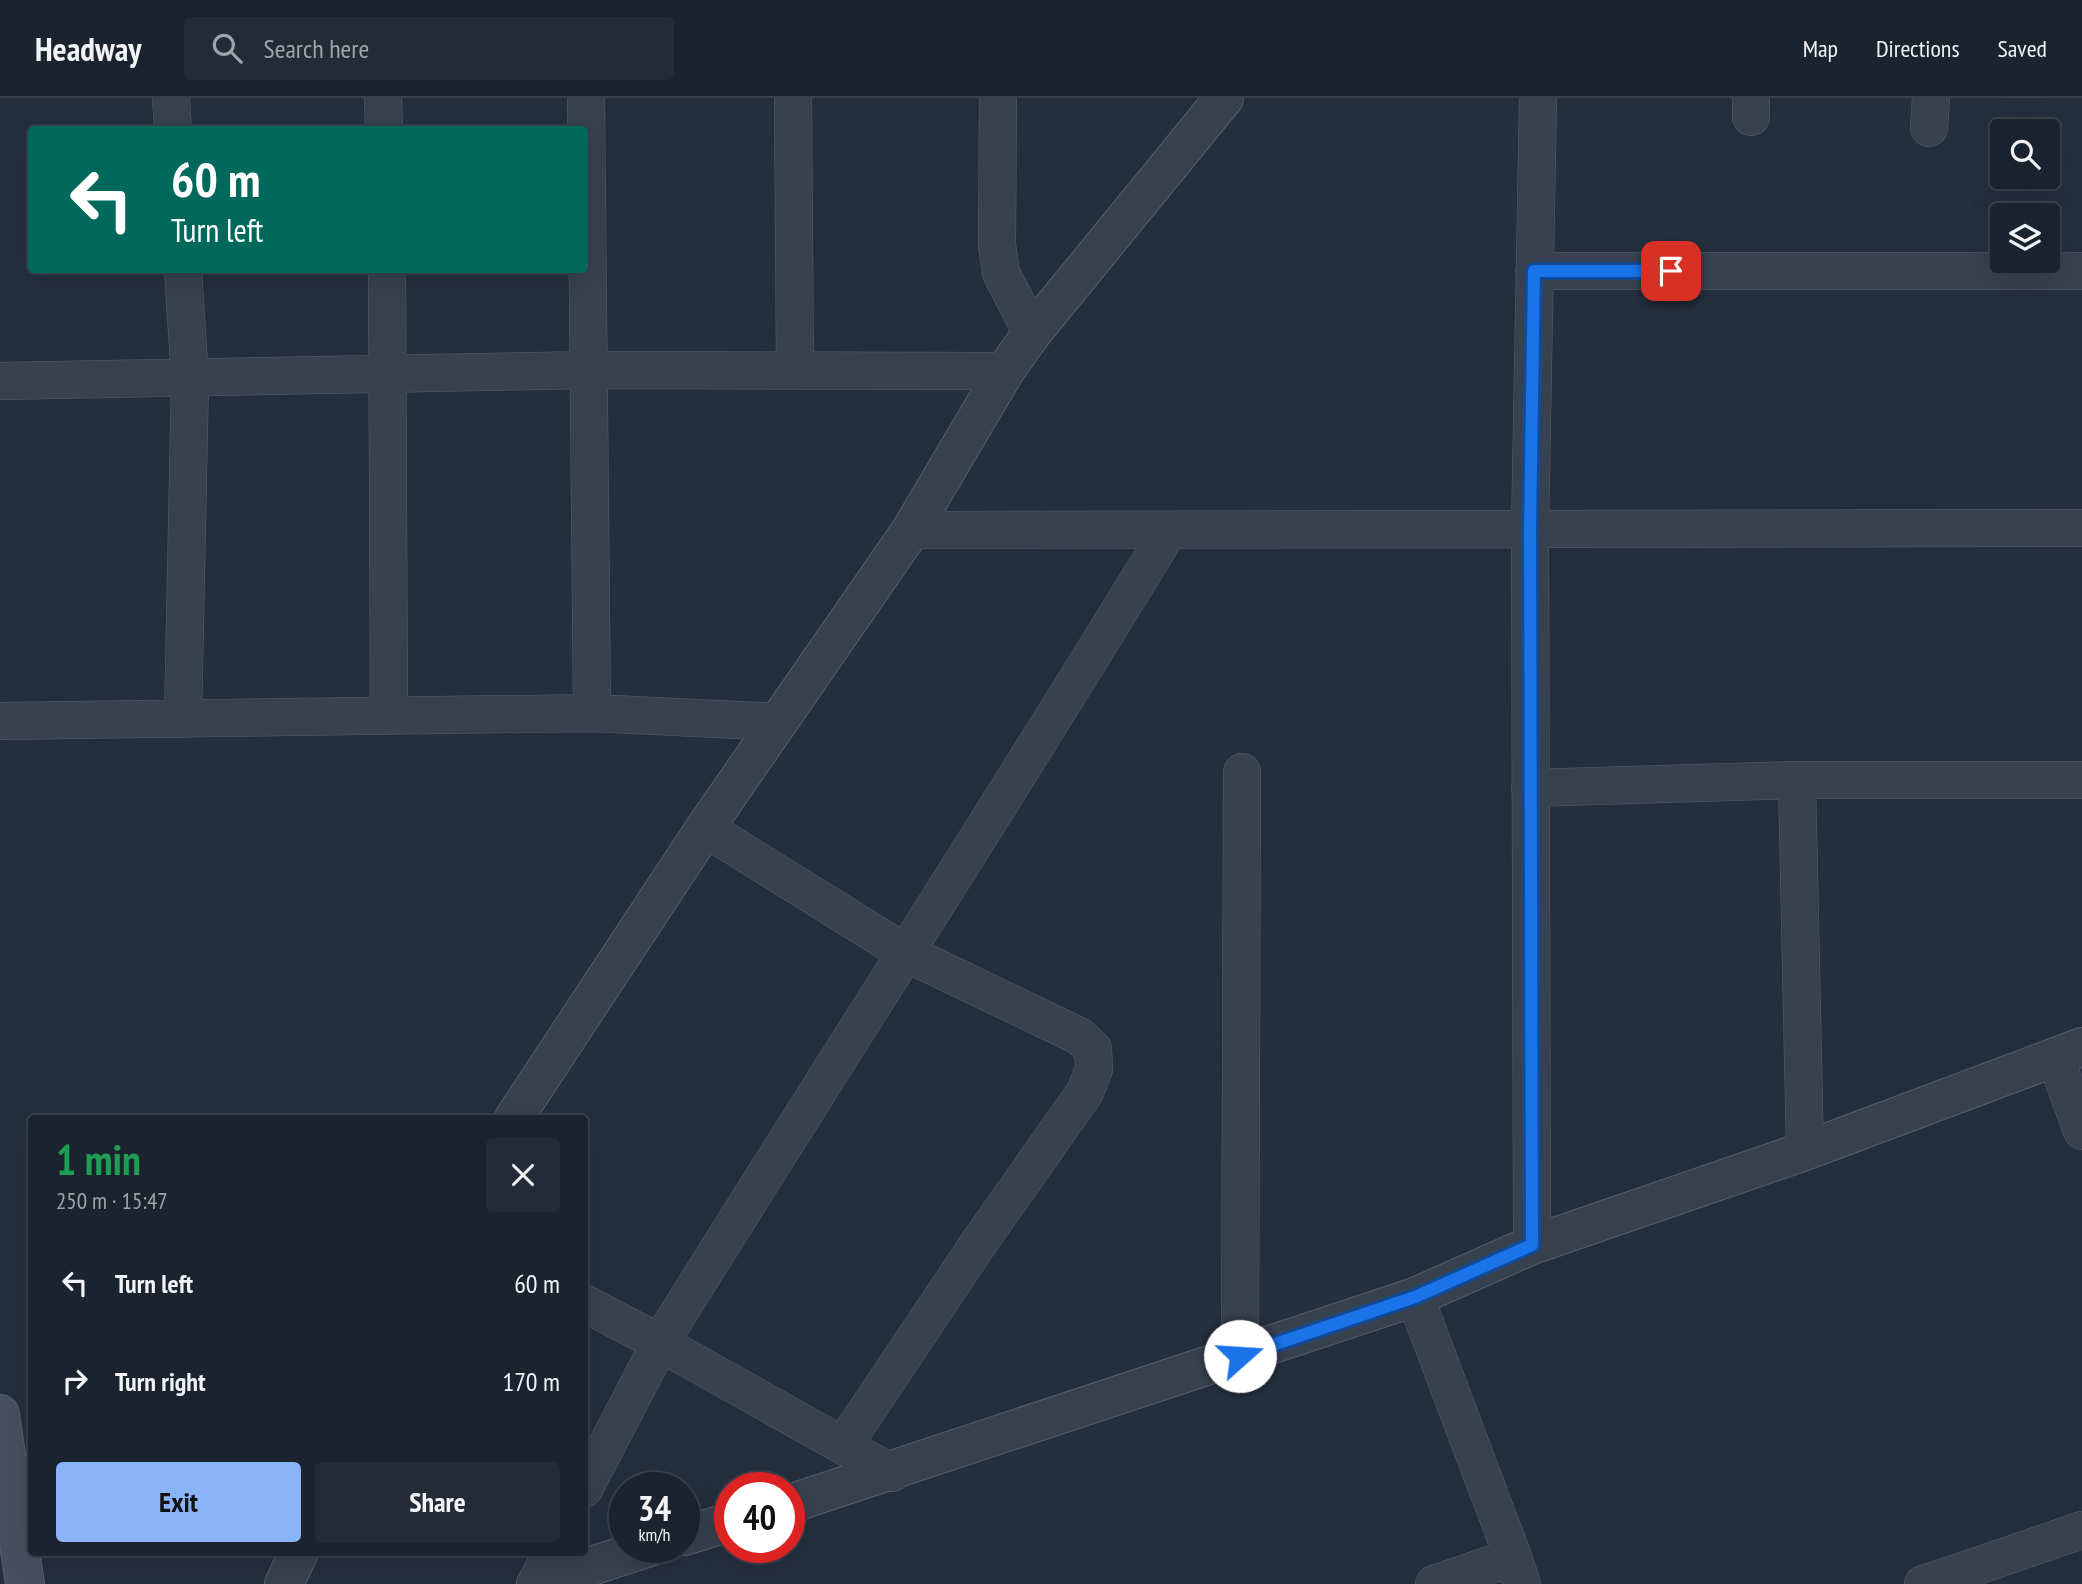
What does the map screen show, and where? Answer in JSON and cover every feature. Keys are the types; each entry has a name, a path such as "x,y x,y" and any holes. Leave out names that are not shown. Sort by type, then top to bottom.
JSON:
{"main road":[{"path":"0,1414 25,1584"}],"street":[{"path":"171,98 173,126"},
{"path":"383,98 384,126"},
{"path":"586,98 586,126"},
{"path":"793,98 796,369"},
{"path":"998,98 997,245 1001,273 1032,333"},
{"path":"516,1115 705,828 911,530 1005,371 1032,333 1224,98"},
{"path":"1532,1245 1530,529 1538,98"},
{"path":"588,234 592,713"},
{"path":"1534,271 2082,271"},
{"path":"183,273 190,379 183,719"},
{"path":"387,273 389,713"},
{"path":"0,381 590,370 1005,371"},
{"path":"911,530 2082,528"},
{"path":"588,1481 660,1342 904,952 1012,788 1169,530"},
{"path":"0,720 183,719 389,713 592,713 778,722"},
{"path":"1240,1356 1242,772"},
{"path":"1530,788 1797,780 2082,780"},
{"path":"1797,780 1805,1151"},
{"path":"705,828 904,952 1079,1036 1093,1049 1094,1069 1085,1092 976,1247 843,1446"},
{"path":"805,1499 892,1473 1415,1297 1532,1245 1805,1151 2069,1052 2082,1131"},
{"path":"1415,1297 1517,1571 1434,1584"},
{"path":"588,1305 660,1342 892,1473"},
{"path":"1923,1584 1962,1578 2082,1530"},
{"path":"284,1584 297,1556"},
{"path":"542,1573 609,1557"}],"route":[{"path":"1240,1356 1415,1297 1532,1245 1530,529 1534,271 1671,271"}]}
